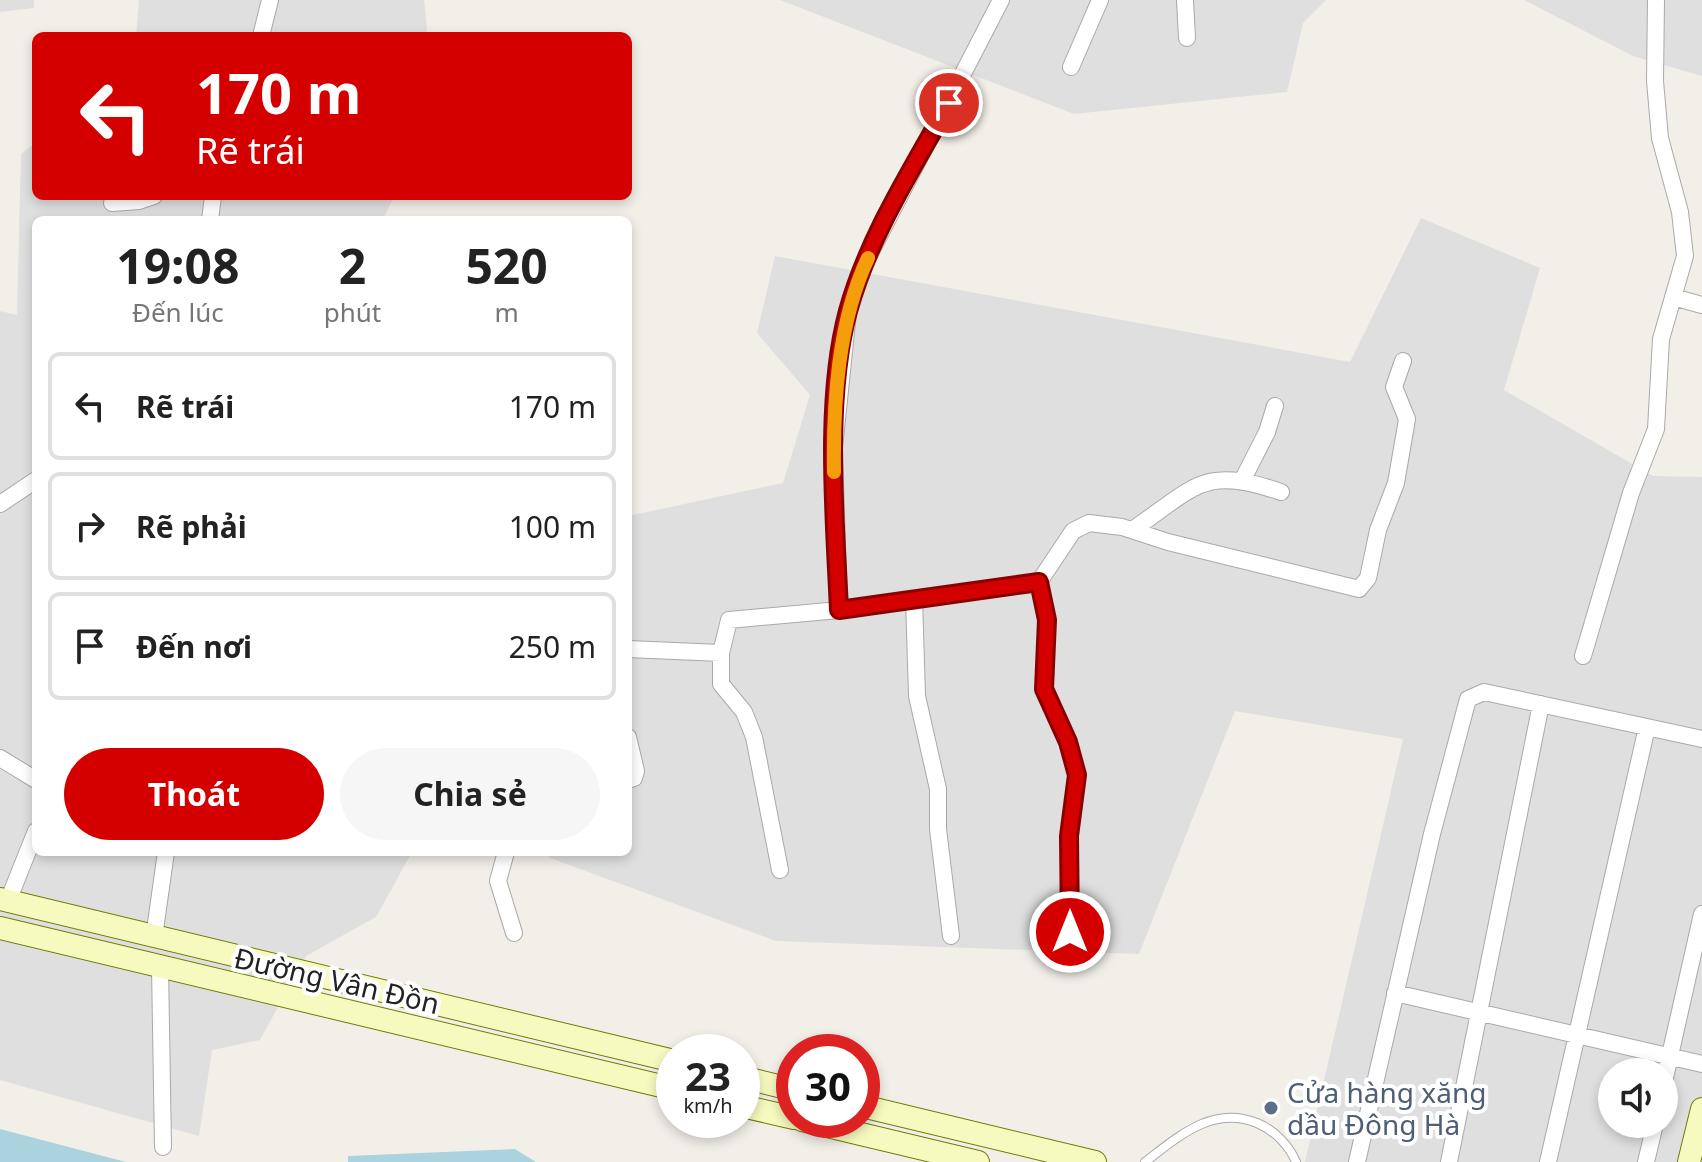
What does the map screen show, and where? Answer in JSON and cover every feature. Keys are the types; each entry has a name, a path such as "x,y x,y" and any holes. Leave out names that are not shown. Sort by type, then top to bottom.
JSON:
{"main road":[{"name":"Đường Vân Đồn","path":"4,900 656,1057"},
{"name":"Đường Vân Đồn","path":"1,930 656,1085"},
{"path":"542,1058 549,1031"},
{"path":"1689,1162 1702,1109"},
{"path":"880,1110 1095,1162"},
{"path":"877,1138 978,1162"}],"street":[{"path":"262,32 270,0"},
{"path":"839,610 834,448 848,313 878,237 1001,0"},
{"path":"1071,67 1100,0"},
{"path":"1185,0 1187,38"},
{"path":"1583,656 1631,493 1656,429 1661,339 1685,256 1684,234 1660,138 1655,81 1656,0"},
{"path":"112,203 142,200"},
{"path":"1673,297 1702,305"},
{"path":"780,870 754,737 744,712 721,684 721,653 726,624 732,619 839,610 1039,582 1081,524 1132,530 1359,589 1368,578 1378,534 1396,483 1407,419 1394,387 1403,361"},
{"path":"1243,479 1267,432 1275,406"},
{"path":"1132,530 1208,480 1243,479 1281,492"},
{"path":"0,504 32,483"},
{"path":"1039,582 1047,620 1044,689 1068,742 1077,775 1069,836 1070,932"},
{"path":"914,599 917,696 938,789 938,839 951,936"},
{"path":"632,649 721,653"},
{"path":"1357,1162 1432,834 1468,699 1484,692 1702,739"},
{"path":"1449,1162 1541,704"},
{"path":"1548,1162 1647,727"},
{"path":"632,754 636,771 632,776"},
{"path":"0,758 32,778"},
{"path":"4,900 32,840"},
{"path":"154,937 165,856"},
{"path":"505,856 498,881 514,933"},
{"path":"1670,1057 1702,914"},
{"path":"160,966 163,1147"},
{"path":"1395,993 1702,1064"},
{"path":"1646,1162 1652,1138"}],"lane":[{"path":"1145,1162 1211,1118 1237,1115 1272,1130 1296,1162"}],"shaded area":[{"path":"0,0 34,0 34,8 0,12"},
{"path":"139,0 424,0 427,28 426,32 136,32"},
{"path":"780,0 1326,0 1303,23 1287,92 1074,114"},
{"path":"1524,0 1702,0 1702,76 1633,56"},
{"path":"32,145 32,200 392,200 385,216 32,216 32,856 410,856 376,917 306,956 260,1040 212,1050 199,1136 0,1080 0,311 17,315 21,154"},
{"path":"1421,218 1540,268 1504,390 1653,476 1702,477 1702,1162 1305,1162 1403,739 1235,711 1139,954 776,941 550,858 549,856 632,856 632,515 783,483 810,395 757,333 775,256 1350,362"}],"water":[{"path":"0,1129 126,1162 0,1162"},
{"path":"515,1149 536,1162 348,1162 348,1156"}],"slow traffic":[{"path":"834,472 839,373 848,313 868,258"}],"place":[{"name":"Cửa hàng xăng dầu Đông Hà","path":"1271,1108"}],"route":[{"path":"949,103 865,263 848,313 839,373 834,448 839,610 1039,582 1047,620 1044,689 1068,742 1077,775 1069,836 1072,879 1070,932"}]}
